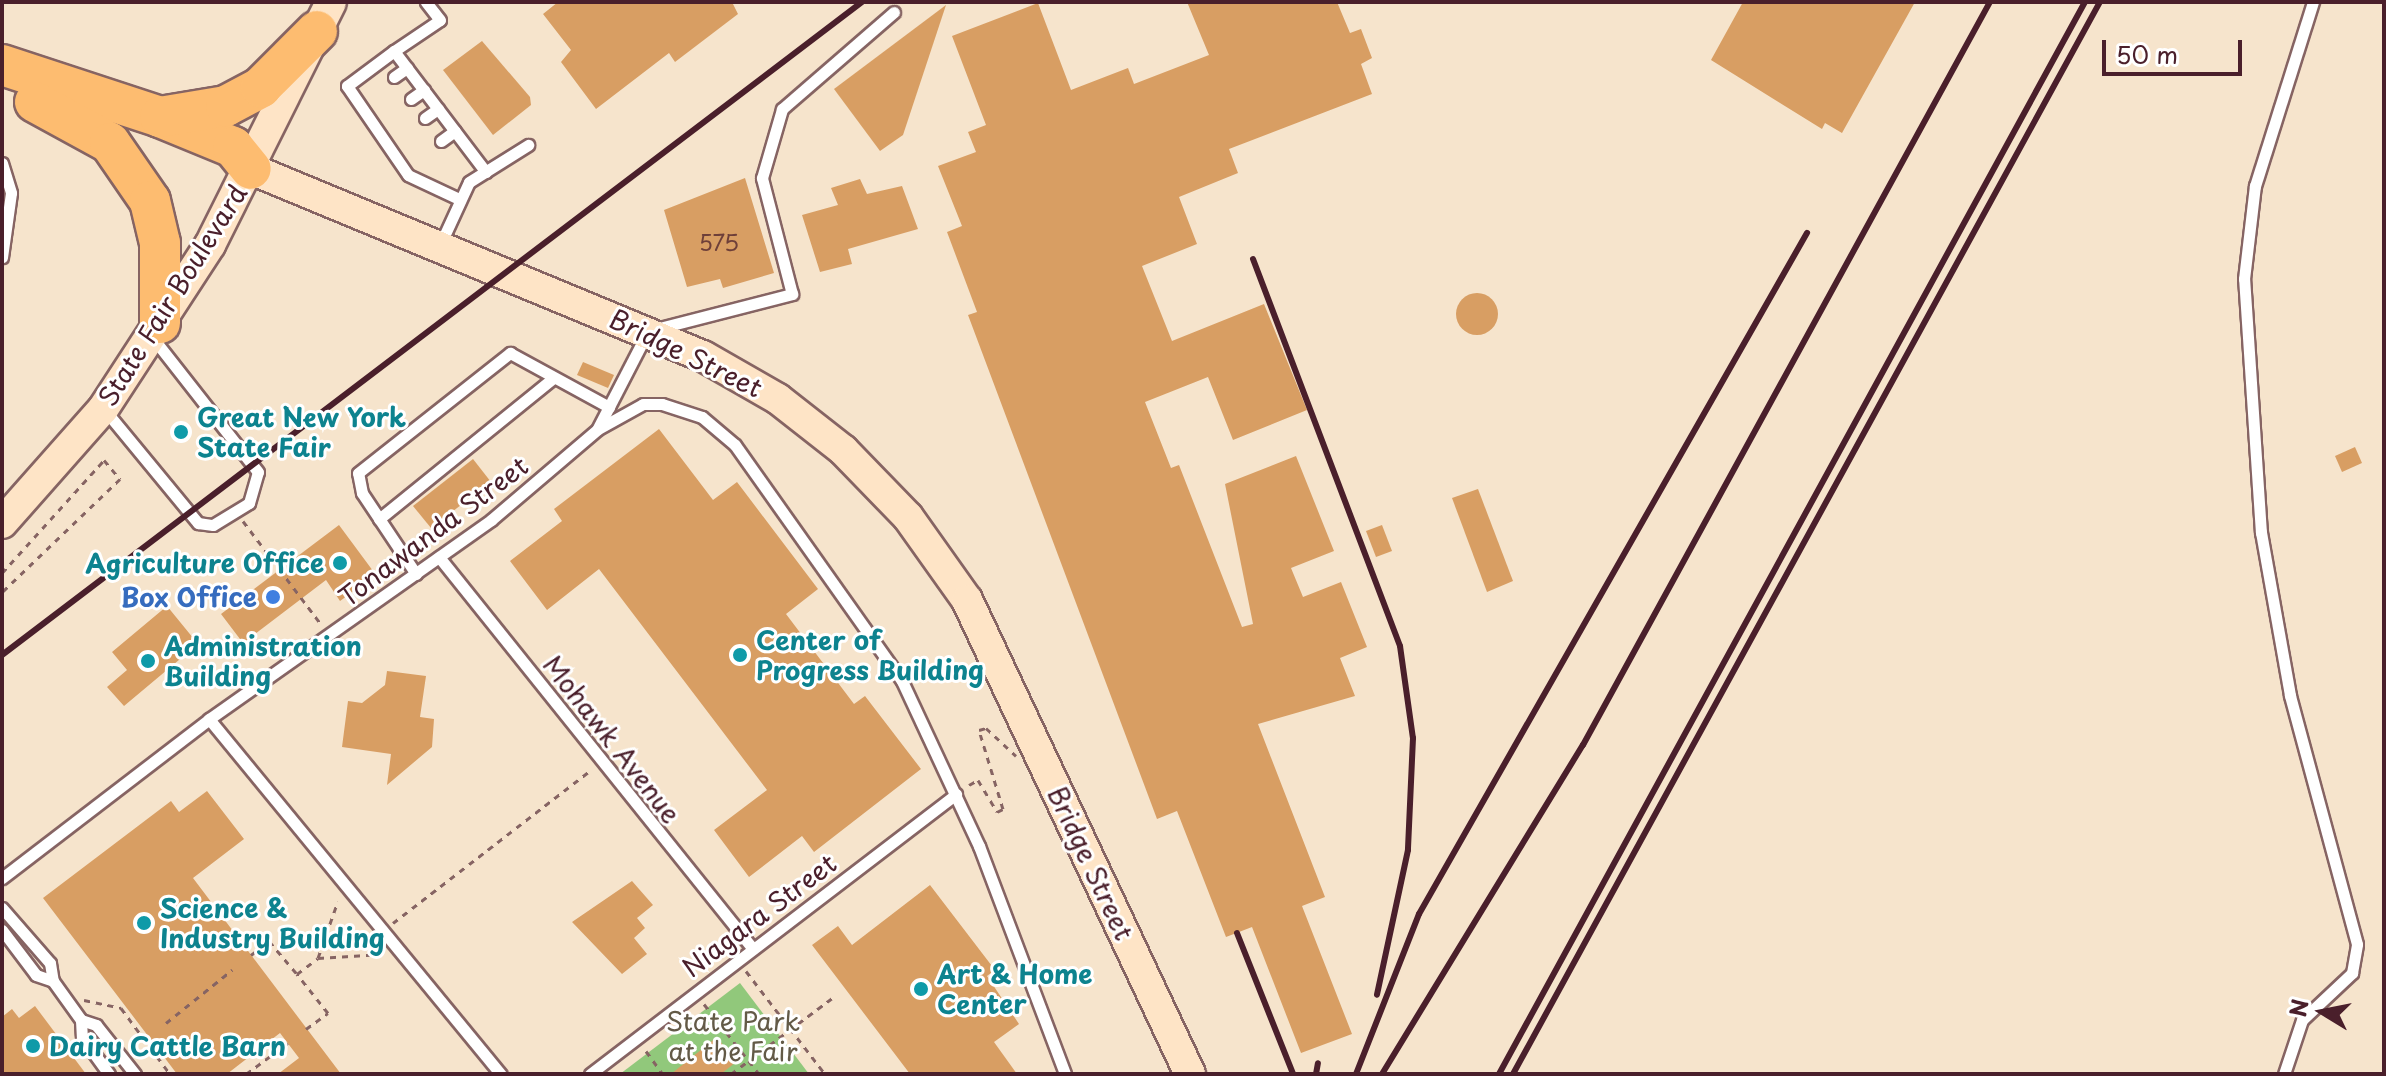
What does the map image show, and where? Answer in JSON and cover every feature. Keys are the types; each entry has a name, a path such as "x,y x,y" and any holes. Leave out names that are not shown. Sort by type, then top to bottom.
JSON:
{"highway":[{"path":"160,117 226,106 261,87 324,16"},
{"path":"2,65 160,117 233,147 251,169"},
{"path":"18,98 223,166 251,169"},
{"path":"18,98 110,143 150,201 160,243 156,329"}],"main road":[{"name":"State Fair Boulevard","path":"2,523 103,409 156,329 251,169 324,16"},
{"name":"Bridge Street","path":"251,169 648,331 778,399 882,488 967,600 1190,1074"}],"lane":[{"path":"426,2 440,20 347,86 363,100 379,122 387,144 403,169 459,199"},
{"path":"2284,1074 2302,1020 2352,973 2357,944 2290,695 2261,533 2244,279 2255,186 2313,2"},
{"path":"598,429 648,331 792,294 762,178 782,109 894,12"},
{"path":"394,51 486,172"},
{"path":"394,77 407,68"},
{"path":"411,99 424,90"},
{"path":"425,118 438,109"},
{"path":"441,141 455,131"},
{"path":"387,144 397,137"},
{"path":"440,245 459,199 486,172 528,145"},
{"path":"403,169 416,159"},
{"path":"2,163 11,193 2,257"},
{"path":"103,409 198,523 213,525 239,515 258,472 156,329"},
{"path":"416,574 379,519 358,473 510,353 552,379 609,407"},
{"path":"379,519 552,379"},
{"name":"Tonawanda Street","path":"2,878 209,719 439,557 598,429 643,404 662,404 702,417 735,445 902,681 956,794"},
{"name":"Mohawk Avenue","path":"439,557 751,947"},
{"path":"209,719 501,1074"},
{"path":"956,794 1065,1074"},
{"name":"Niagara Street","path":"590,1074 751,947 956,794"},
{"path":"2,908 50,963 53,981 81,1020 82,1037 109,1074"},
{"path":"2,930 36,975 53,981"},
{"path":"81,1020 96,1025 135,1074"}],"path":[{"path":"2,573 104,460 120,479 2,592"},
{"path":"239,515 330,636"},
{"path":"956,794 978,780 997,812 1003,809 979,730 986,728 1012,759 1037,744"},
{"path":"384,931 601,762"},
{"path":"297,974 318,958 344,882"},
{"path":"251,955 269,941 328,1013 306,1029"},
{"path":"318,958 403,953"},
{"path":"736,959 825,1074"},
{"path":"166,1023 232,970"},
{"path":"695,991 759,1074"},
{"path":"63,995 121,1008 147,1038 170,1074"},
{"path":"731,1074 835,996"},
{"path":"636,1038 663,1074"},
{"path":"246,1074 288,1043"}],"green space":[{"name":"State Park at the Fair","path":"740,983 809,1074 620,1074"}],"building":[{"path":"558,2 732,2 738,14 675,62 669,53 596,109 561,62 571,50 543,14"},
{"path":"1187,2 1337,2 1350,33 1361,29 1372,58 1361,64 1372,94 1229,149 1238,173 1179,197 1197,244 1142,266 1172,341 1264,304 1307,410 1233,440 1208,377 1145,402 1171,468 1179,465 1242,627 1253,624 1225,484 1296,456 1334,551 1291,568 1303,597 1341,582 1367,647 1340,658 1355,696 1258,724 1325,897 1302,906 1352,1034 1301,1053 1252,927 1226,937 1177,811 1157,819 968,315 977,312 947,232 962,226 938,166 976,152 968,132 986,125 952,36 1038,3 1071,90 1128,68 1134,84 1209,55"},
{"path":"1743,2 1915,2 1842,133 1825,123 1822,129 1711,60"},
{"path":"946,5 903,135 880,151 834,89"},
{"path":"482,41 530,97 531,105 493,135 443,70"},
{"path":"745,178 774,273 723,288 720,279 687,287 664,210"},
{"path":"860,179 867,194 902,186 918,229 848,249 852,264 820,272 802,215 838,205 831,188"},
{"path":"1477,293 1492,299 1498,314 1492,329 1477,335 1462,329 1456,314 1462,299"},
{"path":"583,362 614,375 608,388 577,375"},
{"name":"Center of Progress Building","path":"659,429 713,500 737,482 818,589 786,614 854,704 865,696 921,769 814,852 802,836 749,877 714,830 767,790 599,569 547,610 510,561 562,521 554,509"},
{"path":"2355,447 2362,463 2342,472 2335,456"},
{"path":"473,459 491,482 431,528 413,506"},
{"path":"1478,489 1513,581 1487,592 1452,498"},
{"path":"339,525 376,575 340,601 326,580 243,643 221,614"},
{"path":"1382,525 1392,551 1376,557 1366,531"},
{"name":"Administration Building","path":"167,606 198,644 124,706 107,687 127,670 112,652"},
{"path":"387,671 426,676 420,717 434,719 432,747 387,785 391,754 342,747 348,701 362,703 385,685"},
{"name":"Science & Industry Building","path":"207,791 244,839 193,878 341,1074 278,1074 299,1058 280,1033 227,1074 177,1074 43,898 171,801 179,812"},
{"path":"632,881 653,905 637,918 645,928 634,938 647,954 622,974 572,922"},
{"name":"Art & Home Center","path":"930,885 995,970 987,976 1019,1024 994,1042 1017,1074 910,1074 812,945 838,926 852,945"},
{"name":"Dairy Cattle Barn","path":"35,1006 86,1074 2,1074 2,1017 12,1009 19,1018"},
{"path":"717,1037 736,1062 721,1074 671,1074"}],"railway":[{"path":"2,655 862,2"},
{"path":"1382,1074 1583,745 1990,2"},
{"path":"1499,1074 2085,2"},
{"path":"1513,1074 2100,2"},
{"path":"1356,1074 1419,914 1807,233"},
{"path":"1253,259 1400,646 1413,738 1408,850 1377,995"},
{"path":"1237,933 1293,1074"},
{"path":"1316,1074 1318,1063"}],"place":[{"name":"Great New York State Fair","path":"181,432"},
{"name":"Agriculture Office","path":"340,563"},
{"name":"Box Office","path":"273,597"},
{"name":"Center of Progress Building","path":"740,655"},
{"name":"Administration Building","path":"148,661"},
{"name":"Science & Industry Building","path":"144,923"},
{"name":"Art & Home Center","path":"921,989"},
{"name":"Dairy Cattle Barn","path":"33,1046"}]}
